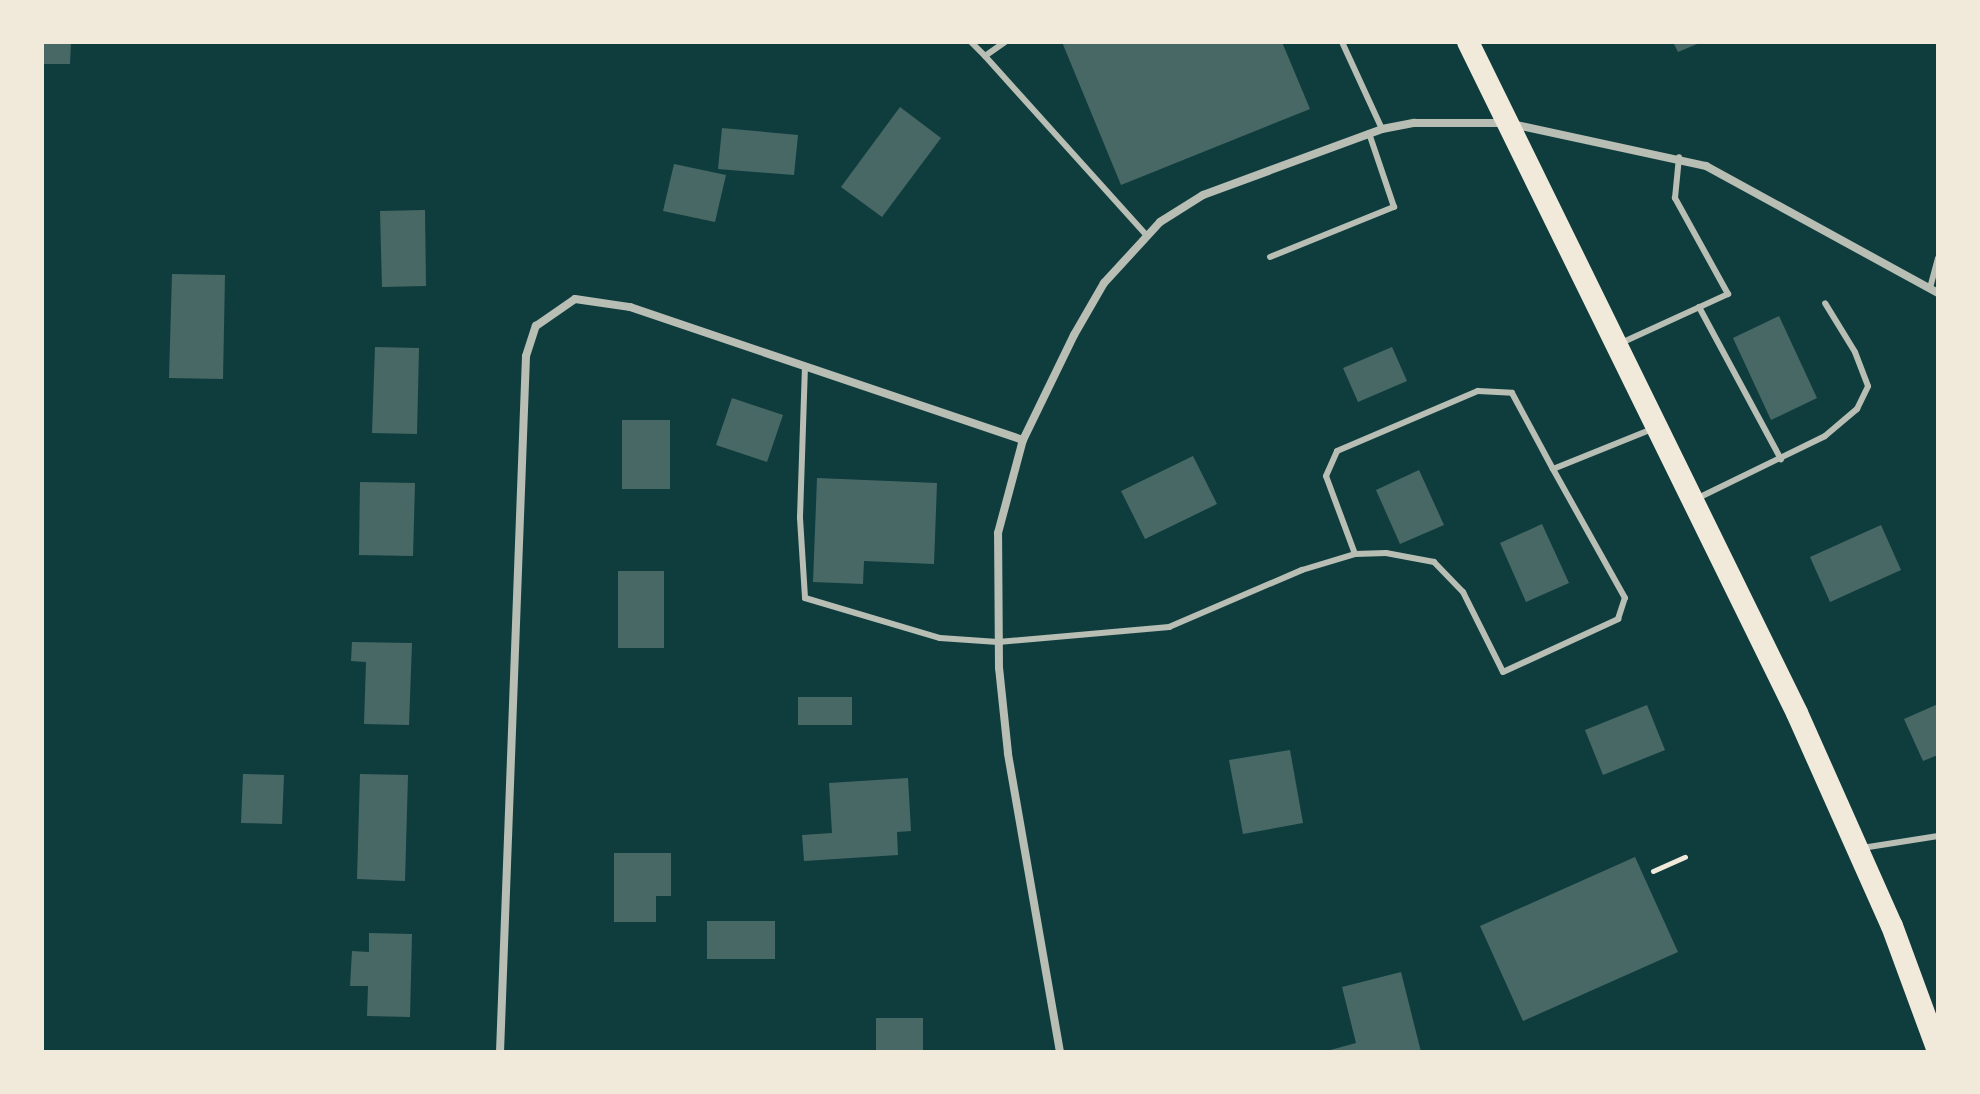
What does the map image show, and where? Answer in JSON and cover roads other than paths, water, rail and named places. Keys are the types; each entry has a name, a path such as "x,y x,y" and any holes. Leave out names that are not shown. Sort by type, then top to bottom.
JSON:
{"highway":[{"path":"1468,42 1659,426 1859,849 1937,1042"}],"street":[{"path":"1060,1052 1008,753 998,642 998,533 1023,440 1104,283 1146,235 1203,195 1369,133 1414,123 1507,123 1679,157 1737,180 1934,290"},
{"path":"500,1052 526,356 536,326 575,299 630,307 1023,440"}],"lane":[{"path":"971,42 1146,235"},
{"path":"985,56 1005,42"},
{"path":"1342,42 1382,129"},
{"path":"1270,257 1394,207 1369,133"},
{"path":"1618,344 1728,294 1675,198 1679,157"},
{"path":"1934,290 1938,258"},
{"path":"1694,500 1825,436 1857,409 1868,386 1855,352 1825,303"},
{"path":"1699,307 1781,459"},
{"path":"805,366 800,518 805,598 940,638 998,642 1169,627 1302,570 1355,554 1386,553 1434,562 1463,592 1503,672 1618,619 1625,598 1512,393 1478,391 1337,451 1326,476 1355,554"},
{"path":"1553,469 1659,426"},
{"path":"1859,849 1938,836"}]}
